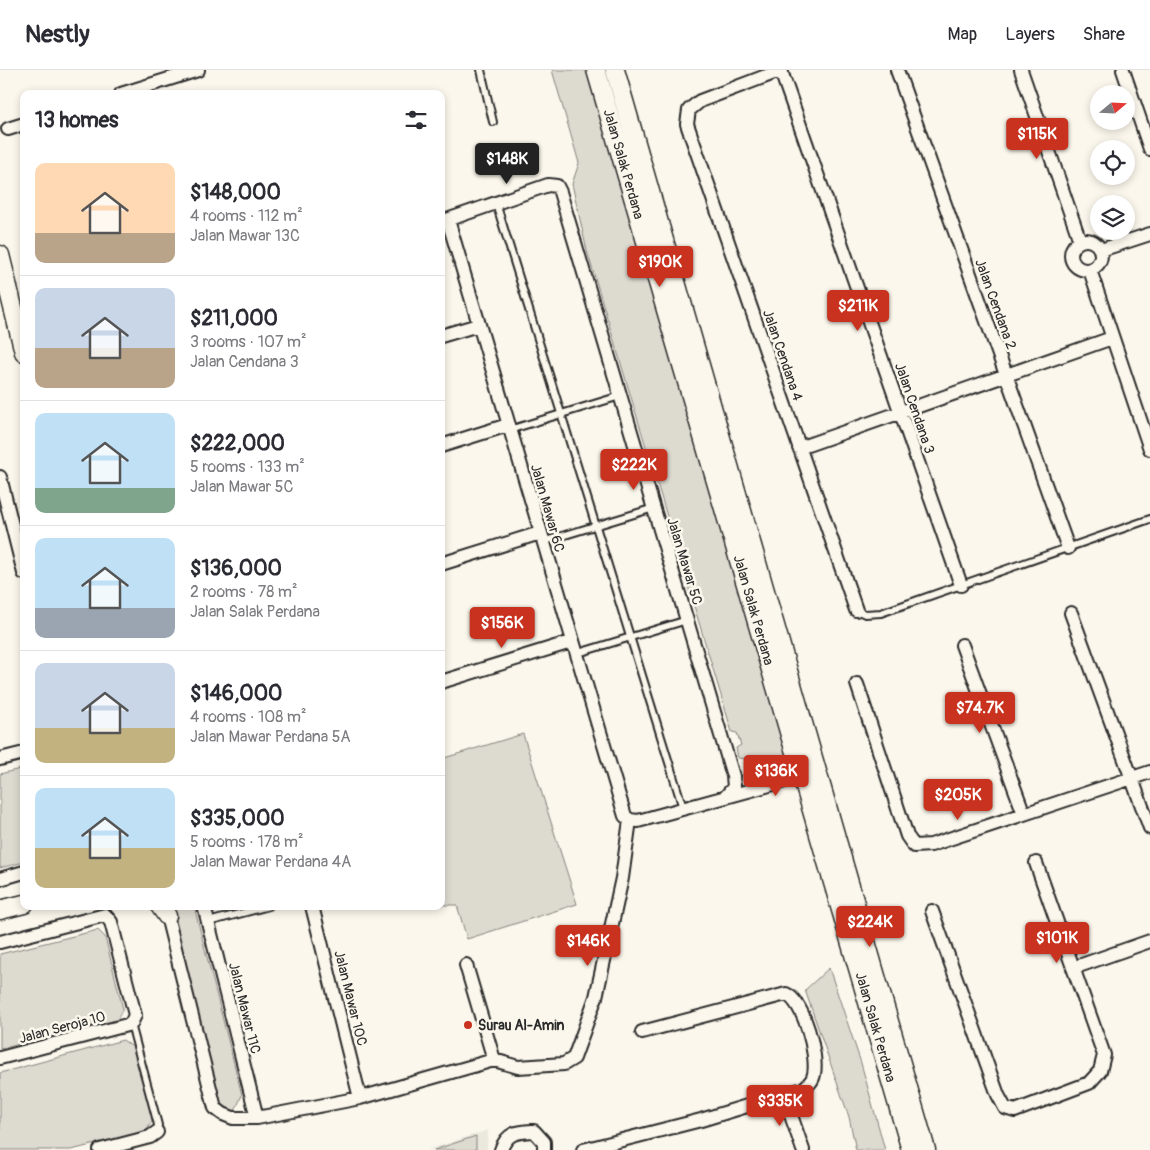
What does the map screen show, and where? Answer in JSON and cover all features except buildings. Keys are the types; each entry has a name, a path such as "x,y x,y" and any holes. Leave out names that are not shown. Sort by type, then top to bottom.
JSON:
{"street":[{"path":"141,90 198,70"},
{"name":"Jalan Salak Perdana","path":"596,70 926,1150"},
{"name":"Jalan Salak Perdana","path":"615,70 810,774 911,1150"},
{"name":"Jalan Cendana 4","path":"782,70 700,100 688,110 687,124 856,610"},
{"name":"Jalan Cendana 3","path":"782,70 961,585"},
{"name":"Jalan Cendana 2","path":"897,70 1068,548"},
{"path":"1021,70 1080,242"},
{"path":"1123,70 1150,149"},
{"path":"8,129 20,125"},
{"name":"Jalan Mawar 5C","path":"496,203 548,185 557,186 560,192 733,776 734,786 728,794"},
{"path":"445,221 496,203"},
{"name":"Jalan Mawar 6C","path":"445,221 478,324 620,804 625,816 630,820"},
{"path":"1101,250 1150,234"},
{"path":"1090,240 1101,250 1099,265 1090,270 1080,270 1073,263 1073,248 1080,242 1090,240"},
{"path":"0,254 20,334"},
{"path":"1090,270 1150,449"},
{"path":"445,335 478,324"},
{"path":"800,448 1112,338"},
{"path":"445,445 508,428"},
{"path":"0,477 20,557"},
{"path":"445,563 541,538"},
{"path":"1071,612 1150,828"},
{"path":"962,644 1024,814"},
{"path":"445,681 573,648"},
{"path":"857,684 907,836 914,846 931,845 1150,772"},
{"path":"0,759 20,754"},
{"path":"164,910 215,1108 233,1118 257,1118 360,1098 494,1060 518,1067 564,1064 574,1058 596,997 622,878 630,820 638,821 728,794 810,774"},
{"path":"932,911 1005,1108 1015,1111 1089,1083 1100,1071 1104,1055 1036,863"},
{"path":"0,879 20,873"},
{"path":"0,910 20,905"},
{"name":"Jalan Mawar 11C","path":"205,910 257,1118"},
{"name":"Jalan Mawar 10C","path":"313,910 360,1098"},
{"path":"0,942 105,916 111,922 135,1015 131,1024"},
{"path":"1073,968 1150,941"},
{"path":"466,965 494,1060"},
{"path":"583,1150 701,1120 803,1089 811,1082 814,1074 814,1051 798,1004 792,997 786,994 642,1032"},
{"name":"Jalan Seroja 10","path":"0,1058 131,1024"},
{"path":"784,1095 803,1150"},
{"path":"501,1150 506,1138 515,1132 534,1131 544,1142 544,1150"},
{"path":"100,1150 150,1137 157,1132"}],"lane":[{"path":"481,70 493,122"},
{"path":"496,203 683,808"},
{"path":"508,428 620,396"},
{"path":"541,538 596,526 654,508"},
{"path":"856,610 865,614 882,613 1150,519"},
{"path":"573,648 630,637 687,620"},
{"path":"208,922 254,910"},
{"path":"131,1024 158,1125 157,1132"}],"shaded area":[{"path":"552,70 590,70 789,758 789,765 783,775 759,782 744,778 743,774 750,771 752,767 748,759 738,758 736,748 741,745 737,733 732,732 587,251 572,184 579,163"},
{"path":"523,734 577,904 467,939 457,905 445,905 445,758"},
{"path":"20,769 20,863 0,868 0,774"},
{"path":"173,910 195,910 242,1095 235,1111 229,1112 222,1109 217,1099"},
{"path":"98,930 105,937 123,1009 117,1020 0,1049 0,954"},
{"path":"829,968 861,1063 885,1150 856,1150 849,1117 805,990"},
{"path":"123,1040 134,1048 153,1120 145,1132 71,1150 0,1150 0,1073"},
{"path":"488,1130 487,1150 427,1150"},
{"path":"476,1136 476,1150 434,1150"}],"place":[{"name":"Surau Al-Amin","path":"468,1025"}]}
